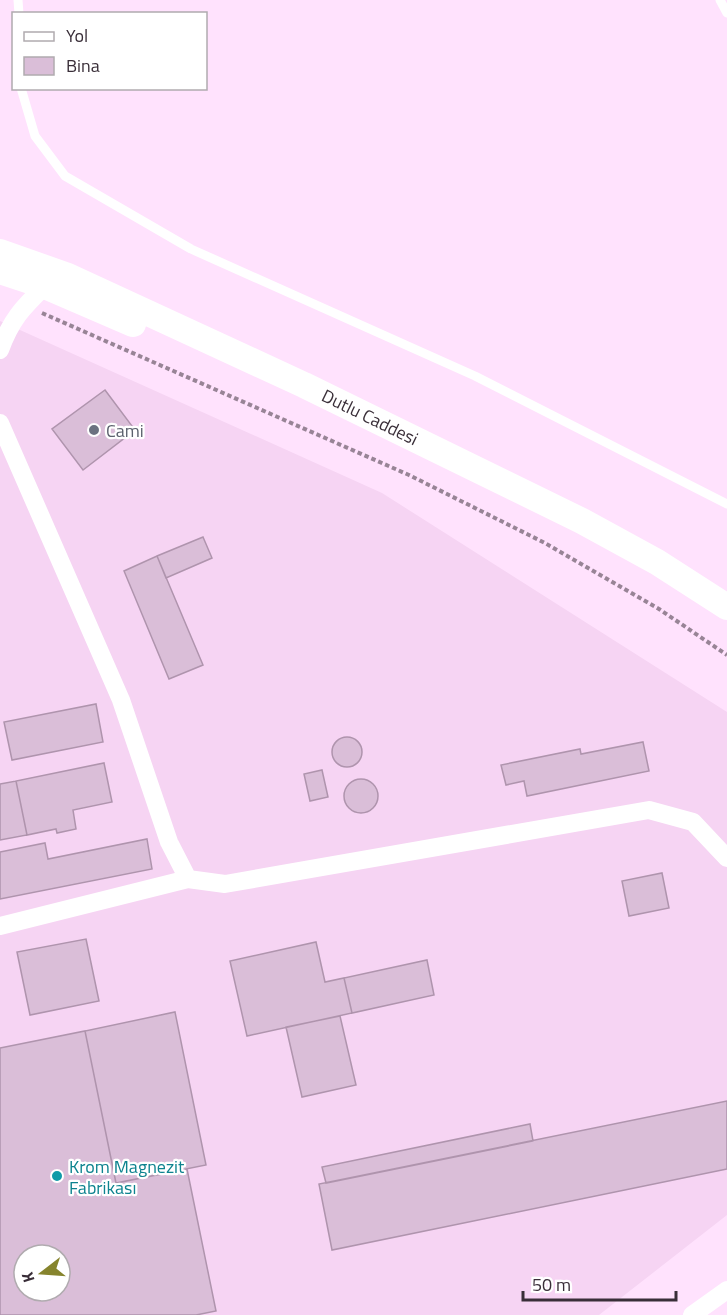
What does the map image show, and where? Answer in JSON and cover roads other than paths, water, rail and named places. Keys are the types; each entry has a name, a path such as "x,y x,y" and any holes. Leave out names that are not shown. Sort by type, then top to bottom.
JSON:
{"main road":[{"name":"Dutlu Caddesi","path":"0,252 79,281 304,385 550,505 657,562 727,607"},
{"name":"Dutlu Caddesi","path":"0,271 45,286 298,395 572,528 654,574 727,621"}],"street":[{"path":"0,350 8,329 24,306 45,286"},
{"path":"0,423 121,700 169,842 188,879"},
{"path":"0,926 188,879 225,884 649,810 693,822 727,858"},
{"path":"692,1315 727,1290"}],"lane":[{"path":"720,0 727,13"},
{"path":"22,90 35,136 64,176 191,249 475,376 726,503"}],"place":[{"name":"Cami","path":"94,430"},
{"name":"Krom Magnezit Fabrikası","path":"57,1176"}]}
